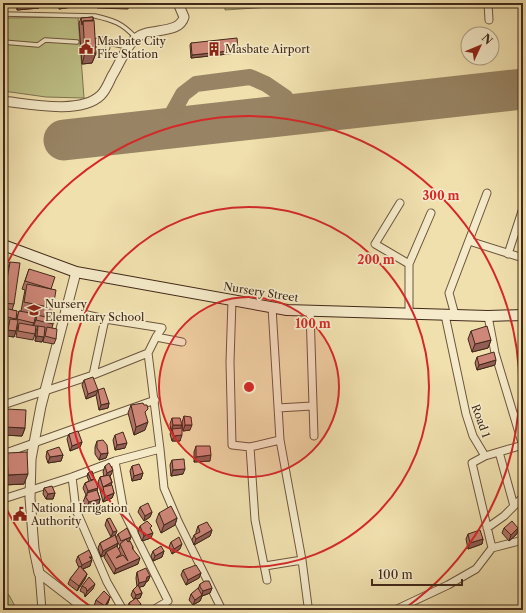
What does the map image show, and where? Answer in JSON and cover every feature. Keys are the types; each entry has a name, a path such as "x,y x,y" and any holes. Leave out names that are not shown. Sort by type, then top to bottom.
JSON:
{"main road":[{"name":"Nursery Street","path":"3,245 76,272 272,308 310,311 409,314 488,316 523,315"}],"street":[{"path":"3,101 51,106 84,104 101,95 136,38 145,32 176,27 182,23 184,17 178,3"},
{"path":"488,3 489,20"},
{"name":"Road 1","path":"485,456 473,436 466,414 450,315 449,293 486,193"},
{"path":"400,203 375,244 409,264"},
{"path":"508,254 523,208"},
{"path":"409,314 409,264 431,213"},
{"path":"469,240 523,258"},
{"path":"42,610 39,573 34,549 30,490 31,459 45,392 76,272"},
{"path":"232,300 230,362 232,445 250,447 280,440"},
{"path":"272,308 280,440 302,560 308,606"},
{"path":"65,310 105,319 162,328 148,353 155,400 164,488 178,521 222,610"},
{"path":"310,311 314,436"},
{"path":"488,316 495,353 523,445 485,456 472,463 492,548"},
{"path":"93,375 105,319"},
{"path":"156,337 182,342"},
{"path":"3,405 93,375 148,353"},
{"path":"3,454 155,400"},
{"path":"278,408 312,406"},
{"path":"250,447 255,520 267,580"},
{"path":"3,499 72,477 115,461 160,449"},
{"path":"499,452 514,506"},
{"path":"115,461 124,512 168,601 153,610"},
{"path":"72,477 76,510 107,582 123,610"},
{"path":"487,528 504,516 523,497"},
{"path":"395,610 448,586 476,568 492,548 523,540"},
{"path":"264,566 302,560"},
{"path":"39,573 87,610"}],"lane":[{"path":"3,14 95,16 110,19 124,26 136,38"},
{"path":"3,42 38,45 45,40 77,42"},
{"path":"108,43 130,47"}],"green space":[{"path":"225,3 299,3 300,5 225,10"},
{"path":"78,17 84,98 46,97 3,91 3,27 5,18"},
{"path":"3,593 9,595 17,610 3,610"}],"building":[{"path":"93,17 93,21 83,21 82,25 81,18"},
{"path":"94,20 96,53 85,53 83,21"},
{"name":"Masbate Airport","path":"237,38 238,50 192,55 191,43"},
{"path":"10,262 20,263 14,304 3,303"},
{"path":"29,269 55,277 51,289 25,281"},
{"path":"27,284 56,290 53,308 24,302"},
{"path":"4,308 17,311 16,319 3,316"},
{"path":"19,311 36,314 34,323 17,319"},
{"path":"37,315 55,319 53,324 36,320"},
{"path":"3,318 8,318 6,331 3,331"},
{"path":"10,319 18,320 16,331 8,330"},
{"path":"19,323 36,326 35,334 18,331"},
{"path":"38,326 45,327 44,337 37,336"},
{"path":"487,326 491,340 475,344 471,331"},
{"path":"47,327 57,329 56,339 45,336"},
{"path":"494,352 496,360 479,365 477,357"},
{"path":"93,377 98,390 88,394 84,380"},
{"path":"104,388 109,403 101,405 98,390"},
{"path":"143,403 144,405 147,405 148,409 145,412 148,422 136,427 131,405"},
{"path":"6,409 26,410 25,428 5,427"},
{"path":"184,416 191,417 192,425 185,425"},
{"path":"172,418 180,418 182,425 173,425"},
{"path":"182,428 182,435 174,436 172,429"},
{"path":"78,431 82,442 72,446 69,434"},
{"path":"123,432 127,443 117,445 115,435"},
{"path":"103,440 107,445 108,453 101,454 97,448 97,441"},
{"path":"196,446 210,446 211,455 196,457"},
{"path":"59,447 63,455 50,457 47,451"},
{"path":"27,452 28,474 8,475 7,453"},
{"path":"184,459 185,469 173,470 172,460"},
{"path":"109,463 113,470 107,473 105,466"},
{"path":"139,464 143,473 134,476 132,466"},
{"path":"92,471 95,479 91,480 88,473"},
{"path":"109,475 112,482 103,487 100,477"},
{"path":"95,479 98,488 88,491 85,483"},
{"path":"112,485 114,493 105,497 103,487"},
{"path":"52,486 55,493 48,494 44,488"},
{"path":"97,490 100,499 89,502 85,496 87,496 87,493"},
{"path":"148,503 152,512 145,516 140,507"},
{"path":"171,506 177,518 164,525 159,513"},
{"path":"110,518 117,531 113,532 107,519"},
{"path":"147,521 152,526 150,528 153,533 144,536 140,526"},
{"path":"512,521 518,528 511,535 504,528"},
{"path":"207,522 212,530 196,539 194,535 200,532 198,526"},
{"path":"127,528 131,537 121,541 118,534"},
{"path":"480,530 483,539 470,543 468,534"},
{"path":"115,535 118,543 103,551 100,543"},
{"path":"179,537 182,544 174,549 171,542"},
{"path":"126,539 128,542 130,541 133,547 132,548 140,558 116,569 106,552 117,546 121,554 116,558 123,555 128,561 120,544"},
{"path":"161,546 164,551 155,556 153,551"},
{"path":"89,550 92,557 89,557 92,560 82,565 78,556"},
{"path":"196,565 201,573 188,580 183,570"},
{"path":"80,566 87,574 79,586 70,579"},
{"path":"146,568 150,576 147,577 146,581 139,583 137,572"},
{"path":"89,577 95,584 87,591 86,588 82,586"},
{"path":"205,581 209,581 212,588 203,591 200,584"},
{"path":"138,585 142,593 136,595 133,590"},
{"path":"198,588 202,595 195,600 191,594"},
{"path":"104,591 110,597 105,606 96,600"},
{"path":"136,598 141,604 133,610 129,603"}],"taxiway":[{"path":"180,127 175,122 172,114 183,94 196,84 250,77 266,84 285,97 295,111 300,114"},
{"path":"279,116 285,106 285,97"},
{"path":"158,130 172,114"}],"runway":[{"path":"64,140 523,89"}],"place":[{"name":"Masbate City Fire Station","path":"86,47"},
{"name":"Masbate Airport","path":"214,49"},
{"name":"Nursery Elementary School","path":"34,310"},
{"name":"National Irrigation Authority","path":"20,514"}]}
